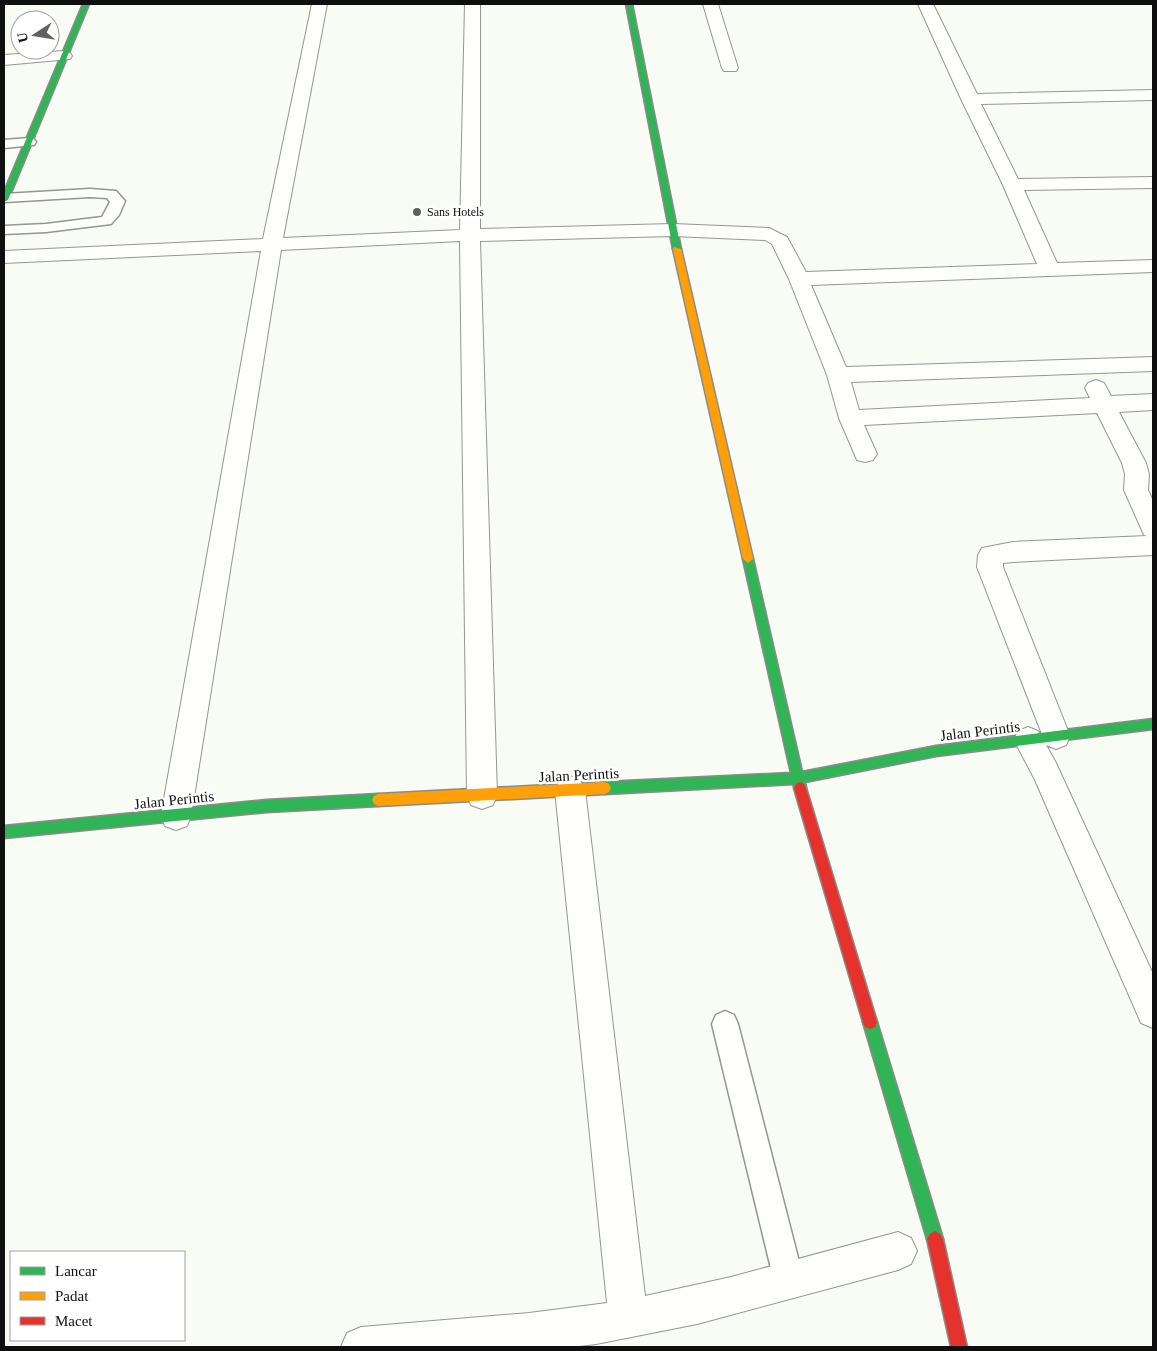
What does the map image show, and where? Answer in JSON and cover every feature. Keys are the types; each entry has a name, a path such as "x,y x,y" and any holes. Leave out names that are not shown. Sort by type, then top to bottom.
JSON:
{"street":[{"path":"4,199 86,4"},
{"path":"176,816 272,245 319,4"},
{"path":"472,4 470,236 482,795"},
{"path":"629,4 673,230 797,778 933,1232 959,1347"},
{"path":"710,4 730,68"},
{"path":"925,4 1012,185 1049,268"},
{"path":"4,60 64,56"},
{"path":"970,99 1153,94"},
{"path":"1012,185 1153,182"},
{"path":"4,257 470,236 673,230 761,232 774,236 780,241 799,280 838,375 850,418 865,454"},
{"path":"799,280 1049,268 1153,266"},
{"path":"838,375 1153,364"},
{"path":"1086,366 1134,463 1137,474 1136,490 1153,528"},
{"path":"850,418 1104,403 1153,402"},
{"path":"1153,545 1013,552 992,555 990,567 1042,738 1046,772 1153,1011"},
{"name":"Jalan Perintis","path":"4,832 266,806 797,778 936,751 1153,724"},
{"path":"570,790 628,1319"},
{"path":"361,1347 544,1339 713,1301 898,1251"}],"lane":[{"path":"4,144 29,142"},
{"path":"4,199 90,193 111,194 118,201 112,215 106,221 46,228 4,230"},
{"path":"725,1024 789,1280"}],"traffic: fast":[{"path":"4,200 86,4"},
{"path":"629,4 677,249"},
{"path":"748,559 800,788"},
{"path":"605,788 797,778 936,751 1153,724"},
{"path":"4,832 267,806 378,800"},
{"path":"870,1022 935,1239"}],"traffic: slow":[{"path":"677,249 748,559"},
{"path":"378,800 605,788"}],"traffic: jam":[{"path":"800,788 870,1022"},
{"path":"935,1239 959,1347"}],"place":[{"name":"Sans Hotels","path":"417,212"}]}
